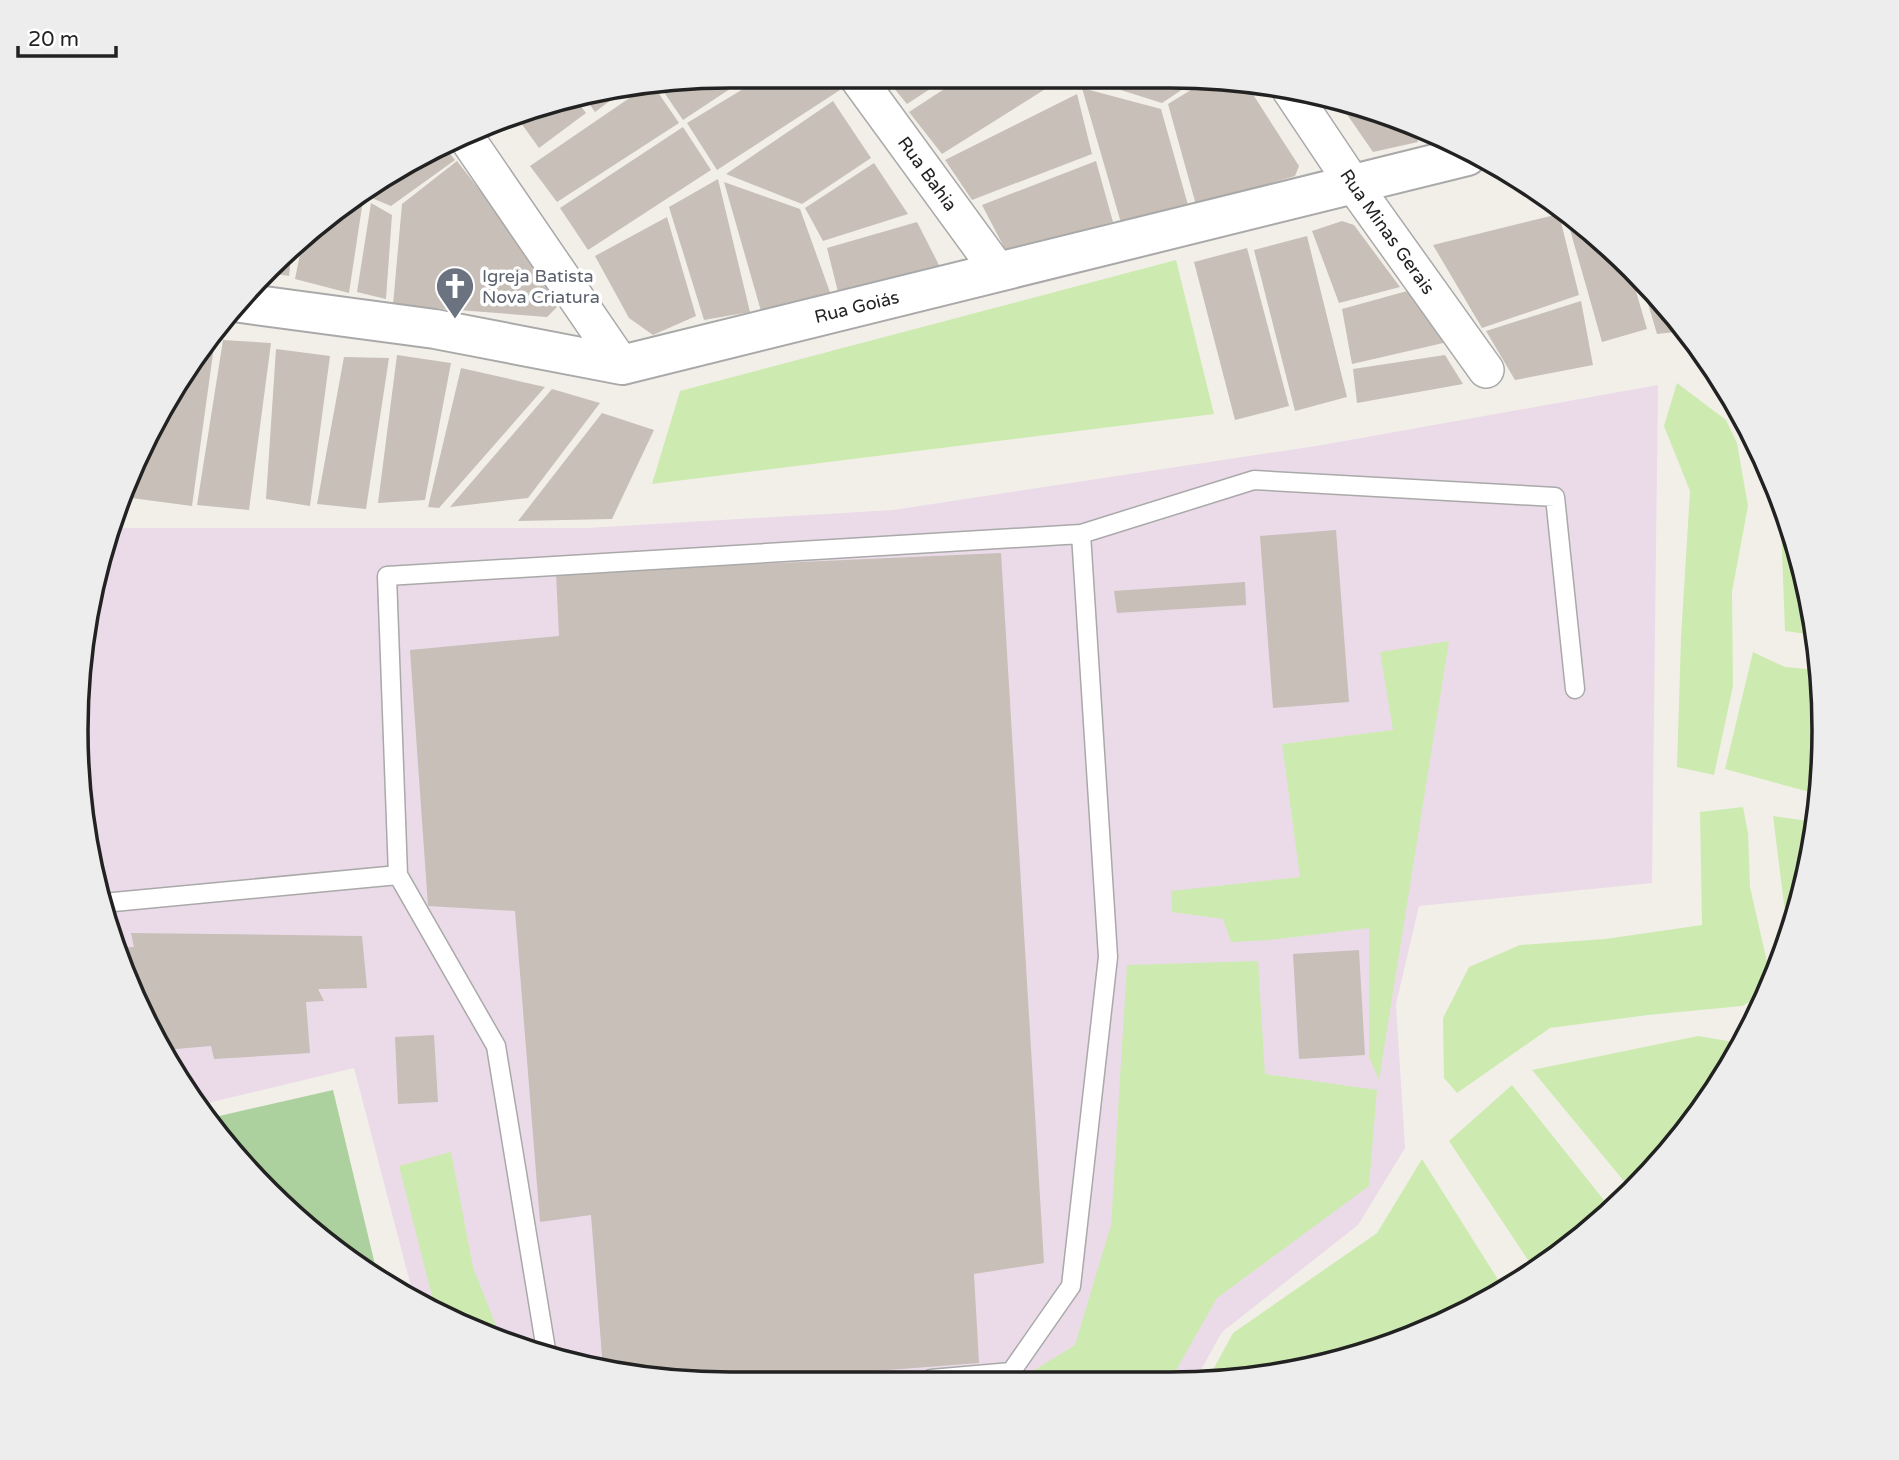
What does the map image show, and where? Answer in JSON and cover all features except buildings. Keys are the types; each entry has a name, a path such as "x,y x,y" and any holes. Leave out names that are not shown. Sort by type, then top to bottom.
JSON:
{"street":[{"name":"Rua Bahia","path":"865,88 999,272"},
{"name":"Rua Minas Gerais","path":"1297,101 1353,184 1486,370"},
{"path":"470,142 622,365"},
{"name":"Rua Goiás","path":"249,304 435,329 622,365 1460,158"}],"lane":[{"path":"545,1345 496,1046 398,875 387,576 1081,534 1254,481 1555,497 1575,689"},
{"path":"1011,1372 1071,1286 1108,957 1081,534"},
{"path":"111,902 398,875"}],"shaded area":[{"path":"1658,385 1652,883 1419,906 1396,1004 1405,1148 1358,1225 1222,1332 1200,1371 688,1371 646,1367 564,1351 484,1324 411,1287 354,1068 207,1103 174,1051 136,976 109,896 93,814 89,772 89,688 93,646 109,564 120,528 587,528 893,510 1322,445"}],"green space":[{"path":"1176,260 1214,414 652,484 680,391"},
{"path":"1677,383 1726,420 1737,443 1748,506 1732,592 1733,686 1714,775 1677,767 1690,491 1664,426"},
{"path":"1781,537 1790,564 1804,634 1785,631"},
{"path":"1449,641 1379,1080 1369,1057 1369,928 1231,942 1223,919 1172,912 1171,891 1300,877 1282,744 1393,730 1380,652"},
{"path":"1753,652 1785,667 1808,669 1812,730 1808,792 1725,769"},
{"path":"1743,807 1748,833 1750,887 1767,964 1751,1001 1742,1006 1550,1028 1457,1093 1444,1078 1443,1018 1469,967 1520,945 1605,939 1702,925 1700,812"},
{"path":"1773,816 1805,821 1785,912"},
{"path":"1258,961 1265,1074 1377,1090 1369,1186 1217,1298 1175,1372 1031,1372 1075,1345 1111,1225 1127,965"},
{"path":"1698,1036 1730,1041 1679,1121 1625,1182 1532,1070"},
{"path":"1512,1085 1605,1201 1560,1240 1529,1262 1449,1141"},
{"path":"333,1090 375,1265 306,1213 247,1154 217,1117"},
{"path":"451,1152 473,1267 497,1329 433,1299 399,1166"},
{"path":"1422,1159 1499,1281 1415,1324 1335,1351 1253,1367 1212,1371 1233,1333 1377,1233"}],"place":[{"name":"Igreja Batista Nova Criatura","path":"455,320"}]}
